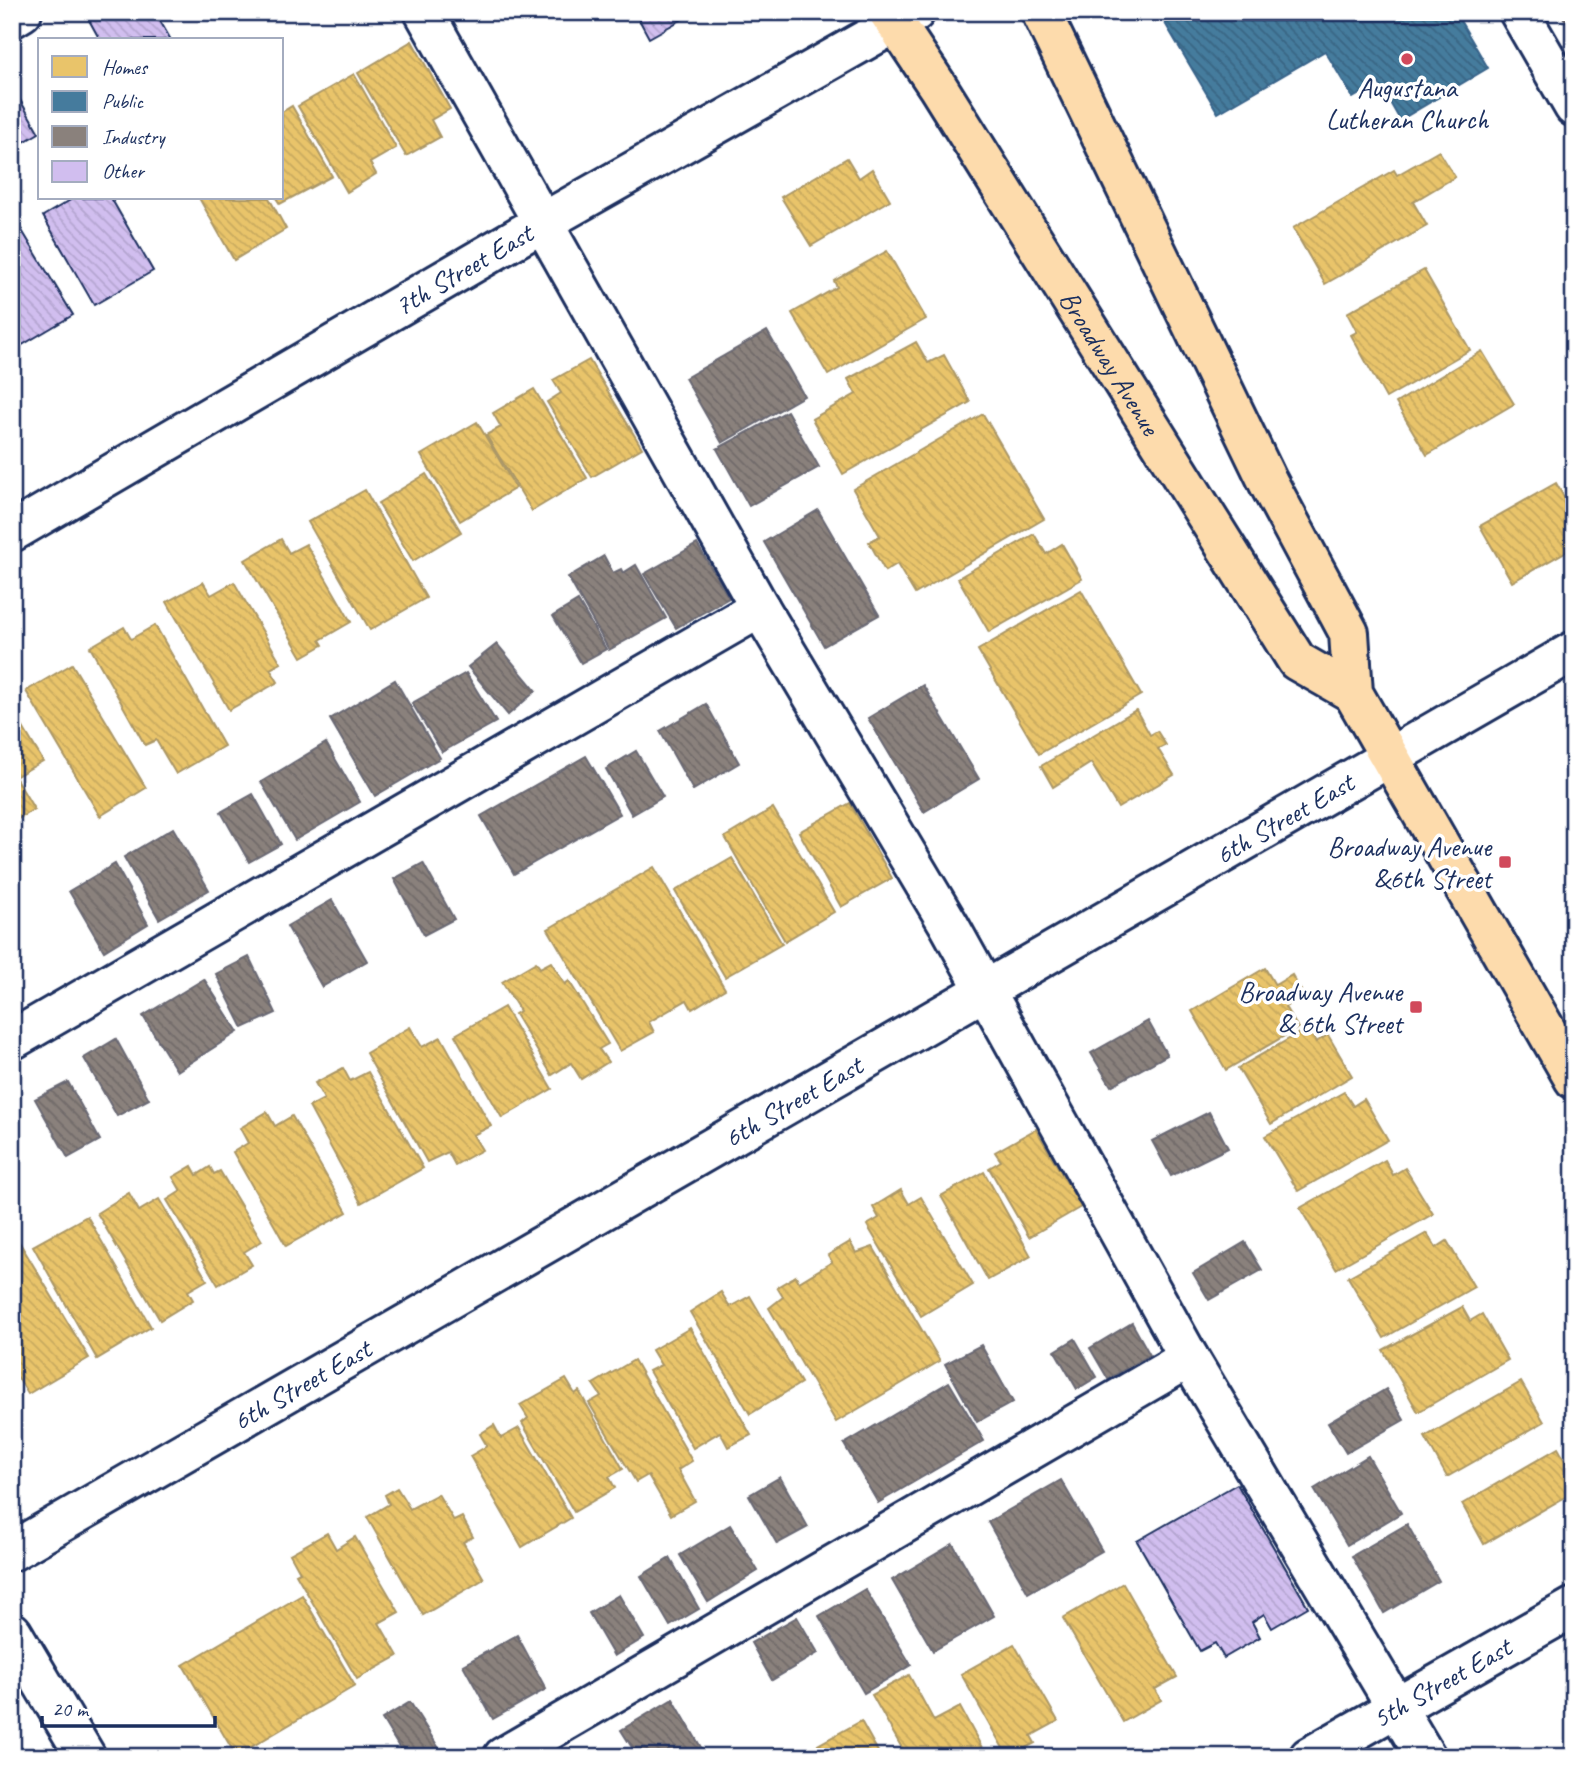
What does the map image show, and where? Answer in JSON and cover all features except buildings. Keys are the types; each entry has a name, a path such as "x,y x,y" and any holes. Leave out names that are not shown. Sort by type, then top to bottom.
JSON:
{"main road":[{"path":"1041,12 1268,482 1349,633 1353,693 1574,1079"},
{"name":"Broadway Avenue","path":"899,16 938,87 1297,661 1353,693"}],"street":[{"path":"12,18 22,12"},
{"path":"424,12 760,608 986,991 1189,1358 1398,1705 1426,1757"},
{"path":"1519,12 1574,107"},
{"name":"7th Street East","path":"12,532 899,16"},
{"path":"12,1040 760,608"},
{"name":"6th Street East","path":"12,1550 1574,651"},
{"path":"503,1757 1189,1358"},
{"name":"5th Street East","path":"1309,1757 1574,1607"},
{"path":"12,1632 86,1757"}],"place":[{"name":"Augustana Lutheran Church","path":"1407,59"},
{"name":"Broadway Avenue &6th Street","path":"1505,862"},
{"name":"Broadway Avenue & 6th Street","path":"1416,1007"}]}
